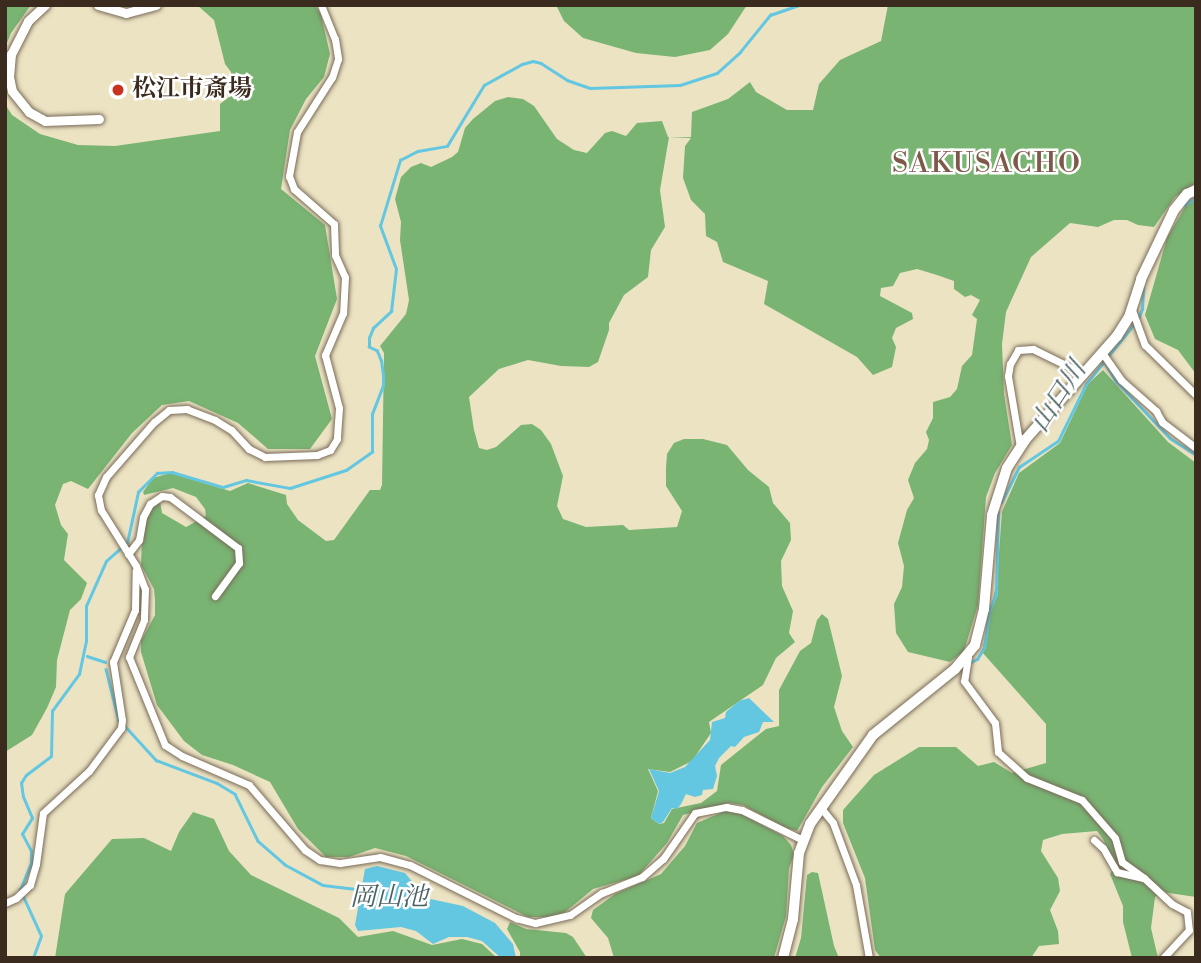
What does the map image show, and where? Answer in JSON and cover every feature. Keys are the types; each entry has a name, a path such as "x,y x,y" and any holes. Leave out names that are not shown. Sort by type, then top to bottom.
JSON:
{"main road":[{"path":"783,958 793,919 798,861 803,840 821,808 873,735 968,656 975,645 984,609 986,565 995,500 1020,448 1084,374 1107,357 1136,316 1141,279 1168,220 1180,201 1196,190"}],"street":[{"path":"45,5 28,21 11,54 9,77 12,91 29,112 45,121 99,118"},
{"path":"98,5 126,13 156,5"},
{"path":"321,5 335,39 338,59 332,76 297,132 289,176 294,189 334,225 335,255 345,276 343,313 325,355 339,408 337,439 330,450 317,455 265,457 249,449 231,430 204,415 187,409 170,410 154,422 101,487 98,495 101,510 136,566 145,589 146,610 129,657 165,745 182,756 249,785 305,849 320,860 340,863 380,857 410,865 516,918 542,923 570,915 602,893 642,877 663,859 695,813 726,807 742,810 803,840"},
{"path":"1136,316 1145,345 1196,395"},
{"path":"1020,448 1008,376 1010,364 1018,350 1032,349 1084,374"},
{"path":"1107,357 1121,380 1156,411 1162,422 1196,448"},
{"path":"126,550 139,540 143,517 150,504 162,496 170,497 240,553 239,563 215,596"},
{"path":"5,903 30,885 36,864 43,813 89,771 121,729 113,662 135,610 136,566"},
{"path":"968,656 964,681 995,723 998,752 1027,778 1082,800 1115,838 1122,862 1189,917 1189,930 1163,958"},
{"path":"821,808 833,823 856,886 869,958"},
{"path":"1094,840 1103,848 1117,872 1144,878"}],"green space":[{"path":"5,5 31,5 11,33 5,48"},
{"path":"197,5 315,5 321,15 330,54 324,77 306,99 290,130 281,189 325,225 337,299 315,356 332,419 310,449 268,449 238,423 189,401 162,405 132,433 88,489 71,481 63,484 55,505 61,525 68,534 64,560 87,583 81,599 70,610 57,660 56,687 47,708 32,735 5,752 5,104 12,115 40,134 78,145 115,146 220,131 220,104 229,97 231,72 225,64 214,20"},
{"path":"556,5 747,5 728,34 710,50 675,57 636,53 583,38 564,21"},
{"path":"888,5 1196,5 1196,183 1175,197 1154,227 1127,220 1114,220 1098,227 1070,223 1031,257 1006,312 1002,344 1004,394 1012,445 995,473 986,497 978,605 964,651 950,662 908,652 896,633 894,604 902,587 904,566 898,543 907,510 914,498 908,480 915,463 927,449 929,440 926,432 933,418 933,402 950,397 957,389 962,366 972,355 977,319 972,315 980,300 971,295 965,297 954,289 954,281 937,275 917,269 900,273 893,286 881,288 880,296 912,313 913,319 896,328 892,338 896,347 892,367 873,375 857,357 764,304 768,281 723,262 717,242 706,236 705,214 691,200 683,178 685,146 691,138 669,137 691,137 692,112 728,99 750,82 756,92 787,110 813,110 819,84 840,60 881,41"},
{"path":"508,97 523,99 534,106 557,139 574,150 587,153 605,133 612,131 626,136 637,123 662,121 669,137 660,190 665,227 651,250 648,277 624,295 609,323 598,362 589,367 561,366 528,360 499,369 469,397 479,448 487,450 496,447 521,425 532,424 541,430 551,444 563,476 557,506 563,519 586,527 623,525 629,530 677,527 682,511 666,486 667,454 674,443 684,439 703,439 727,445 748,470 769,487 773,503 790,523 791,540 781,561 782,586 793,611 789,633 795,642 776,658 763,685 709,722 711,733 692,761 670,772 648,769 658,791 651,818 659,824 664,823 672,809 701,803 717,791 721,765 766,729 779,726 779,690 800,651 811,643 817,620 822,614 828,619 842,676 834,707 842,731 853,747 822,787 797,831 785,828 743,805 729,803 683,815 667,843 638,876 593,889 564,913 548,917 528,917 406,856 375,848 349,857 326,857 298,829 270,782 233,765 202,755 184,741 157,705 141,652 141,641 155,615 154,589 141,565 142,536 147,512 156,501 160,501 162,513 186,527 206,516 205,509 196,497 173,488 144,495 143,492 153,478 170,473 230,491 248,483 286,495 287,504 298,520 326,541 334,540 370,490 380,490 382,485 384,353 380,346 406,314 409,300 400,240 401,222 395,199 401,177 411,167 421,163 431,167 452,157 458,152 465,128 473,119 495,101"},
{"path":"1196,199 1196,374 1178,350 1155,339 1145,315 1167,238 1186,205"},
{"path":"1103,370 1168,442 1196,463 1196,897 1162,892 1155,897 1151,928 1158,958 1132,958 1123,922 1123,906 1110,874 1116,866 1103,839 1097,831 1062,834 1043,840 1041,851 1058,878 1060,891 1050,910 1058,931 1059,944 1039,946 1031,958 881,958 875,950 865,878 843,823 843,810 874,775 919,747 956,747 978,766 994,762 1012,773 1046,763 1046,724 982,652 997,580 1002,512 1019,473 1060,443 1088,384"},
{"path":"725,811 741,814 783,836 791,845 794,855 789,868 786,916 774,958 614,958 608,938 591,918 593,910 615,894 661,874 685,846 697,823"},
{"path":"193,812 214,819 229,851 251,875 339,918 358,937 393,931 432,945 462,939 482,944 497,958 55,958 65,894 112,839 144,838 171,851 179,832"},
{"path":"818,873 839,958 795,958 801,938 807,875"},
{"path":"510,922 526,929 566,933 573,937 587,958 520,958 520,952 507,929"}],"water":[{"path":"749,698 774,722 763,722 759,732 744,737 719,758 715,766 717,776 713,789 703,790 702,795 695,797 686,794 677,809 672,808 659,824 651,818 659,791 649,769 670,773 685,767 710,740 712,722 725,718 726,712 739,701"},
{"name":"岡山池","path":"377,866 405,873 426,898 463,906 495,923 513,944 516,958 501,958 482,941 467,937 449,937 433,944 416,931 401,927 358,931 355,925 365,869"}],"waterway":[{"path":"33,958 41,936 20,890 31,863 31,851 22,834 32,818 23,797 21,783 26,775 51,756 52,711 79,674 86,641 86,606 106,561 127,543 138,492 157,473 172,472 223,487 246,480 290,488 346,470 372,452 372,414 383,386 383,375 377,351 369,347 369,338 373,328 391,311 396,269 380,226 400,160 418,151 447,146 484,85 522,64 533,61 541,63 567,80 590,88 680,85 717,73 740,52 770,15 799,5"},
{"name":"山口川","path":"1185,205 1196,197"},
{"name":"山口川","path":"1138,319 1142,309 1143,288"},
{"name":"山口川","path":"1001,503 1019,467 1058,441 1086,384 1134,324"},
{"path":"1106,364 1116,381 1170,438 1196,455"},
{"name":"山口川","path":"971,662 977,659 984,648 989,612 996,594 998,512"},
{"path":"87,656 105,662"},
{"path":"106,669 119,721"},
{"path":"126,727 156,760 217,783 235,794 258,841 284,864 323,885 362,890"}],"place":[{"name":"松江市斎場","path":"118,90"}],"district":[{"name":"SAKUSACHO","path":"987,164"}]}
